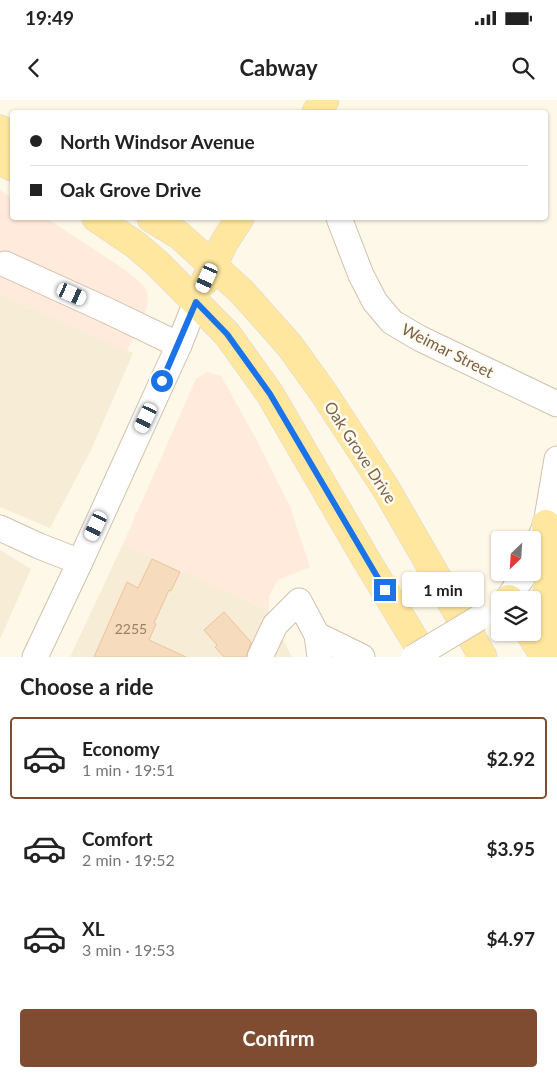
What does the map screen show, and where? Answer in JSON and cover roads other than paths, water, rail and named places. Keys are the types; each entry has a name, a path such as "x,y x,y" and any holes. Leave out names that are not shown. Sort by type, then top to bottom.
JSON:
{"main road":[{"path":"99,220 136,244 163,268 227,334 270,394 426,657"},
{"name":"Oak Grove Drive","path":"154,220 179,235 242,292 290,346 323,392 385,487 483,657"},
{"path":"196,302 212,265 239,220"},
{"path":"546,524 548,622 557,657"},
{"path":"535,641 545,657"}],"street":[{"name":"Weimar Street","path":"340,220 361,275 375,302 392,322 419,338 557,404"},
{"path":"5,264 179,345"},
{"path":"34,657 80,562 179,345 196,302"},
{"path":"541,536 546,524 557,459"},
{"path":"0,528 80,562"},
{"path":"260,657 275,625 299,600 319,646 362,657"},
{"path":"414,657 491,610"}]}
